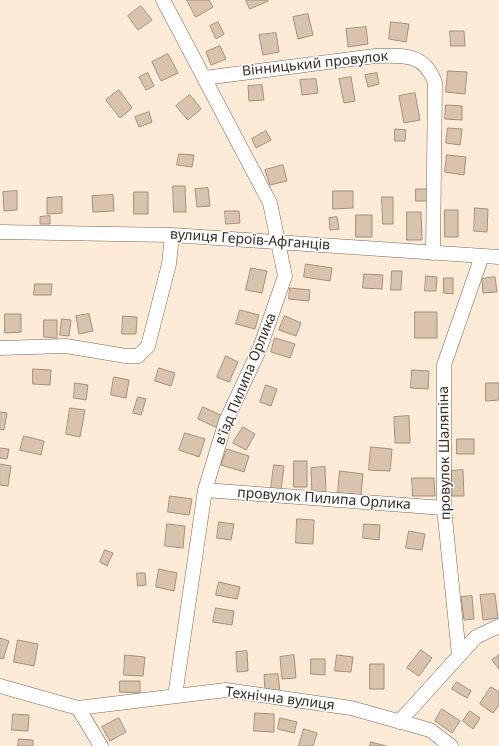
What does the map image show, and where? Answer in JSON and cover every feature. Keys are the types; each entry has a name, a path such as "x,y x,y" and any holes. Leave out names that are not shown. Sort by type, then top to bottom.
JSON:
{"street":[{"name":"в'їзд Пилипа Орлика","path":"163,0 270,203 285,276 260,348 226,421 205,490 175,696"},
{"name":"Вінницький провулок","path":"204,78 375,56 399,55 414,59 424,64 431,71 434,83 432,182 433,253"},
{"name":"вулиця Героїв-Афганців","path":"0,232 172,235 499,257"},
{"path":"0,348 66,346 126,356 138,356 148,346 169,264 172,235"},
{"name":"провулок Шаляпіна","path":"459,656 444,508 444,365 482,256"},
{"name":"провулок Пилипа Орлика","path":"205,490 444,508"},
{"path":"399,722 476,637 499,626"},
{"path":"0,686 78,708 101,746"},
{"name":"Технічна вулиця","path":"78,708 226,690 351,708 430,730 451,746"}],"building":[{"path":"187,0 209,0 213,7 196,17"},
{"path":"246,0 268,0 268,1 250,9"},
{"path":"141,6 152,20 138,30 128,16"},
{"path":"308,14 313,35 298,39 293,17"},
{"path":"218,22 224,34 216,39 210,26"},
{"path":"391,22 409,24 406,42 389,39"},
{"path":"366,27 368,44 348,47 346,29"},
{"path":"450,31 464,31 465,46 451,46"},
{"path":"276,33 279,52 263,55 259,35"},
{"path":"220,46 226,59 211,65 206,52"},
{"path":"168,54 178,73 161,81 152,62"},
{"path":"448,71 467,72 465,94 446,92"},
{"path":"148,73 154,86 146,90 139,77"},
{"path":"377,73 379,84 368,87 365,75"},
{"path":"351,77 355,101 344,103 339,79"},
{"path":"316,79 318,93 302,95 300,80"},
{"path":"262,85 264,100 249,101 248,86"},
{"path":"119,90 132,108 120,118 106,100"},
{"path":"415,93 420,120 404,123 399,96"},
{"path":"190,95 201,109 188,120 176,106"},
{"path":"446,105 462,106 462,120 445,119"},
{"path":"149,112 152,122 139,127 135,117"},
{"path":"448,128 462,129 460,145 446,143"},
{"path":"395,129 406,130 405,141 395,141"},
{"path":"266,131 271,140 256,148 252,139"},
{"path":"179,154 194,155 192,167 177,165"},
{"path":"447,155 466,157 464,175 445,172"},
{"path":"283,165 287,181 270,185 265,170"},
{"path":"173,186 185,186 186,212 174,212"},
{"path":"208,188 210,206 197,207 195,189"},
{"path":"416,189 430,189 429,201 416,201"},
{"path":"17,191 17,210 4,211 3,192"},
{"path":"333,191 353,191 353,208 333,209"},
{"path":"134,192 148,192 148,214 134,214"},
{"path":"113,195 114,211 93,212 92,196"},
{"path":"62,197 62,213 47,214 47,198"},
{"path":"382,197 393,197 393,224 383,224"},
{"path":"475,208 488,209 487,232 474,231"},
{"path":"445,210 458,210 458,237 445,237"},
{"path":"225,211 239,211 240,223 226,224"},
{"path":"407,212 421,212 422,240 407,240"},
{"path":"356,215 372,215 372,237 356,237"},
{"path":"50,216 50,224 40,224 40,217"},
{"path":"337,217 339,229 330,230 329,218"},
{"path":"306,264 332,268 330,281 304,277"},
{"path":"251,268 267,271 262,293 246,290"},
{"path":"392,271 402,271 401,290 391,290"},
{"path":"364,274 383,275 382,289 363,288"},
{"path":"426,276 437,277 436,291 425,291"},
{"path":"495,277 497,292 483,293 482,279"},
{"path":"444,278 453,278 453,294 444,293"},
{"path":"35,284 52,284 51,295 34,295"},
{"path":"290,288 310,290 309,301 289,299"},
{"path":"240,310 259,315 255,329 236,324"},
{"path":"415,312 437,312 437,338 415,338"},
{"path":"5,314 21,314 21,332 5,333"},
{"path":"89,314 93,331 79,334 76,316"},
{"path":"123,316 137,317 136,334 122,334"},
{"path":"285,316 301,323 296,336 279,330"},
{"path":"62,319 71,320 69,336 60,335"},
{"path":"44,320 57,320 57,338 44,337"},
{"path":"275,338 295,344 290,358 271,352"},
{"path":"226,356 238,362 229,382 217,377"},
{"path":"159,368 175,373 171,386 155,381"},
{"path":"33,369 51,370 50,385 33,384"},
{"path":"412,370 429,371 428,389 411,388"},
{"path":"114,377 129,380 126,398 111,395"},
{"path":"75,383 88,385 86,400 74,398"},
{"path":"486,383 499,383 499,400 486,401"},
{"path":"266,385 277,389 271,406 260,402"},
{"path":"138,397 146,399 141,415 133,413"},
{"path":"203,407 225,417 220,429 198,419"},
{"path":"70,408 85,410 80,437 66,434"},
{"path":"0,412 7,413 4,430 0,429"},
{"path":"409,416 410,443 395,443 394,417"},
{"path":"243,427 255,434 246,450 233,443"},
{"path":"185,433 205,439 199,457 179,450"},
{"path":"24,436 44,441 41,455 20,450"},
{"path":"457,439 474,439 474,454 457,454"},
{"path":"371,447 392,449 390,471 369,470"},
{"path":"0,448 9,449 7,459 0,458"},
{"path":"227,449 249,456 244,472 221,465"},
{"path":"294,461 307,461 307,487 294,487"},
{"path":"0,464 11,466 8,486 0,485"},
{"path":"274,465 284,466 281,490 271,489"},
{"path":"325,467 326,495 312,496 311,468"},
{"path":"463,470 464,496 452,496 451,471"},
{"path":"340,471 363,474 361,495 338,493"},
{"path":"412,478 434,478 435,496 413,496"},
{"path":"170,496 192,499 189,515 168,512"},
{"path":"297,519 314,520 313,544 296,543"},
{"path":"219,522 234,524 231,540 217,538"},
{"path":"167,524 185,526 183,548 165,546"},
{"path":"364,524 380,525 379,540 363,538"},
{"path":"409,531 425,534 422,550 406,548"},
{"path":"105,550 113,553 107,566 100,562"},
{"path":"159,569 177,573 174,591 156,587"},
{"path":"137,573 145,573 146,585 138,586"},
{"path":"219,582 240,587 237,599 216,595"},
{"path":"495,594 498,618 483,620 480,595"},
{"path":"472,596 474,619 464,620 461,597"},
{"path":"216,608 234,611 232,625 213,622"},
{"path":"0,638 9,641 3,659 0,658"},
{"path":"18,640 38,644 34,666 14,662"},
{"path":"421,650 432,658 419,676 407,668"},
{"path":"247,651 248,671 237,672 236,652"},
{"path":"125,655 145,657 143,676 124,675"},
{"path":"294,655 296,678 282,679 280,657"},
{"path":"337,655 353,657 351,672 335,671"},
{"path":"499,655 499,669 492,660"},
{"path":"311,659 325,659 325,675 311,674"},
{"path":"370,664 384,664 384,689 370,689"},
{"path":"278,674 280,692 265,692 264,675"},
{"path":"120,681 140,681 140,693 120,692"},
{"path":"457,682 471,691 467,698 452,689"},
{"path":"491,687 499,692 499,705 493,713 480,704"},
{"path":"442,709 460,721 452,733 435,721"},
{"path":"470,711 480,718 473,729 463,721"},
{"path":"255,713 274,714 274,732 254,731"},
{"path":"13,714 29,715 28,731 12,730"},
{"path":"119,718 126,732 110,741 102,727"},
{"path":"280,718 297,722 294,733 278,729"},
{"path":"304,729 317,733 313,746 299,746"},
{"path":"19,739 33,740 33,746 18,746"},
{"path":"371,742 386,746 370,746"}]}
